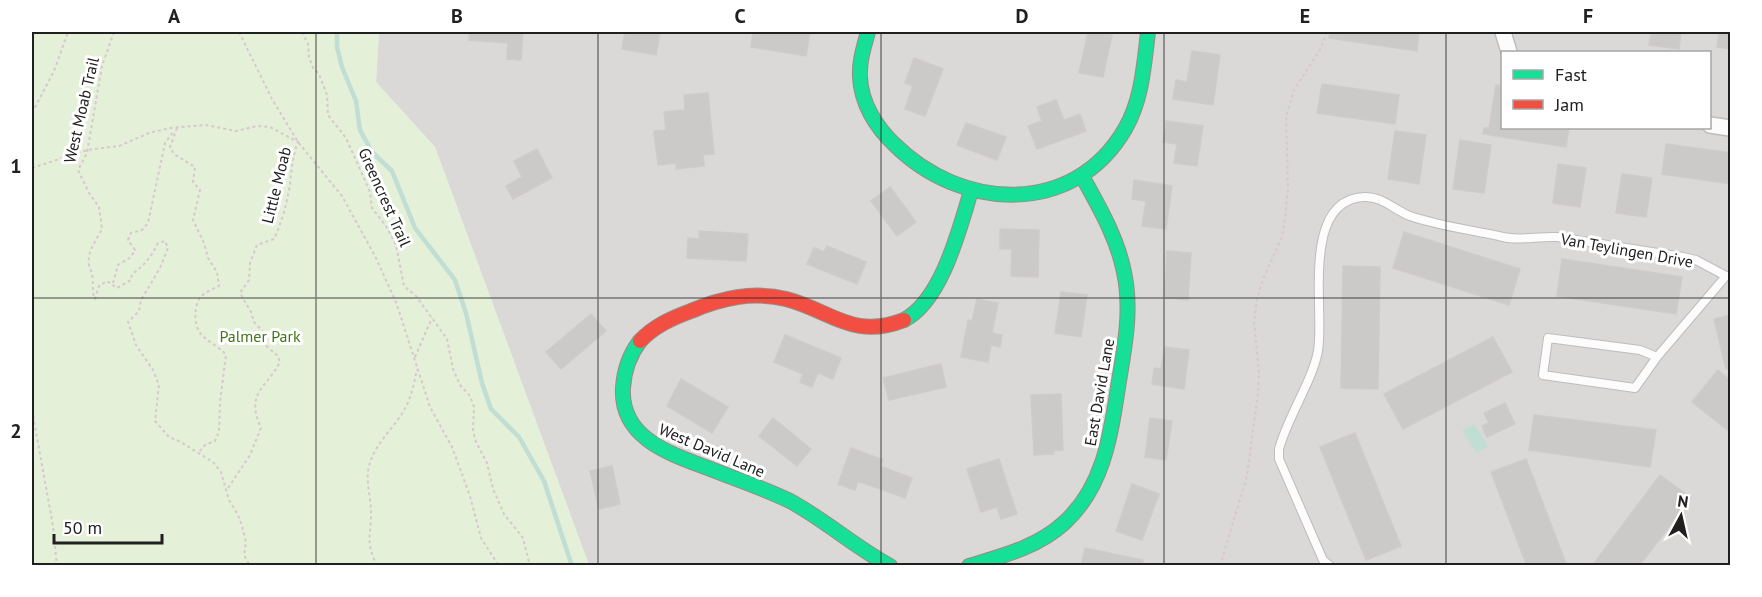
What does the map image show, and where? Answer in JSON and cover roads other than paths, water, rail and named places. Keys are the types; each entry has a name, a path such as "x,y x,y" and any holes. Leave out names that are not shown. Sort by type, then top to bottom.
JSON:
{"street":[{"path":"868,32 862,49 860,78 862,91 878,127 908,159 929,172 971,191 1024,195 1063,186 1082,176 1108,154 1126,128 1138,98 1148,32"},
{"path":"1503,32 1509,51"},
{"path":"1711,125 1731,128"},
{"name":"East David Lane","path":"986,563 1027,547 1059,528 1071,517 1100,471 1107,450 1126,336 1128,314 1125,275 1114,238 1082,176"},
{"name":"West David Lane","path":"890,566 876,559 829,524 787,500 668,452 642,436 626,411 623,397 626,369 630,355 638,342 649,332 661,323 718,299 754,295 783,298 851,326 868,329 883,327 909,317 927,298 951,251 971,191"},
{"path":"969,566 986,563"}],"lane":[{"name":"Van Teylingen Drive","path":"1330,566 1323,560 1279,459 1279,448 1318,351 1319,283 1324,233 1333,212 1342,204 1364,197 1376,198 1410,216 1491,235 1516,240 1544,236 1557,237 1683,257 1696,260 1728,276"},
{"path":"1658,357 1640,350 1548,338 1543,375 1635,388 1658,357 1728,276"}],"waterway":[{"path":"337,32 337,47 342,67 356,101 360,130 372,152 392,171 415,228 455,280 491,409 519,437 544,481 572,566"}],"park label":[{"name":"Palmer Park","path":"260,336"}]}
